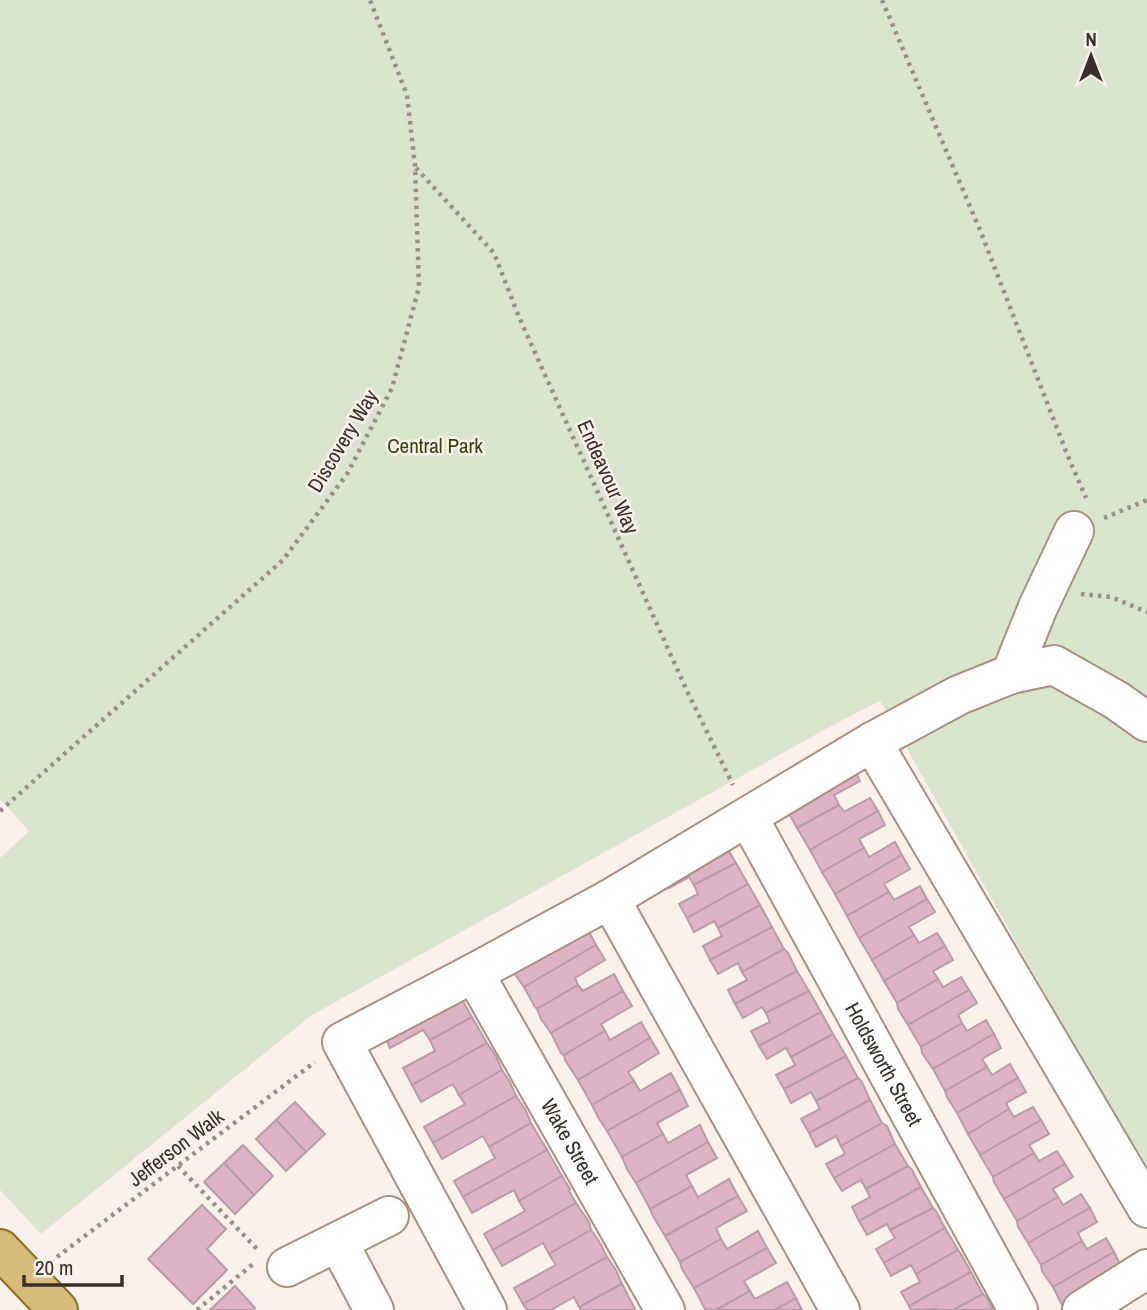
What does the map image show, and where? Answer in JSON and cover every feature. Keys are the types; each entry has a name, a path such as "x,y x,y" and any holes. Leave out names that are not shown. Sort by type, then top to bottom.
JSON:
{"main road":[{"path":"0,1249 58,1310"}],"street":[{"path":"1011,674 1045,592 1086,517"},
{"path":"487,1310 342,1042 610,899 872,742 959,695 1011,674 1054,665 1116,700 1147,722"},
{"path":"872,742 1147,1208"},
{"name":"Holdsworth Street","path":"748,817 1018,1310"},
{"path":"610,899 839,1310"},
{"name":"Wake Street","path":"474,973 664,1310"},
{"path":"276,1262 338,1242 388,1216"},
{"path":"338,1242 374,1310"},
{"path":"1082,1310 1147,1269"}],"path":[{"name":"Discovery Way","path":"0,810 283,560 347,474 392,388 419,287 415,166 407,95 370,0"},
{"path":"882,0 980,230 1067,454 1086,517 1147,500"},
{"name":"Endeavour Way","path":"415,166 494,253 519,317 687,691 748,817"},
{"path":"1045,592 1111,597 1147,612"},
{"name":"Jefferson Walk","path":"28,1278 342,1042"},
{"path":"178,1166 276,1262"},
{"path":"197,1310 254,1262 276,1262"}],"green space":[{"name":"Central Park","path":"0,0 1147,0 1147,1174 880,701 312,1015 41,1234 0,1190 0,858 29,831 0,799"}],"building":[{"path":"853,767 860,781 834,795 839,805 797,828 784,805"},
{"path":"870,798 878,811 810,850 797,828 839,805 844,812"},
{"path":"878,811 885,825 859,839 864,848 822,872 810,850"},
{"path":"723,841 736,863 694,885 689,877 669,888 662,874"},
{"path":"895,842 902,855 835,894 822,872 864,848 869,857"},
{"path":"902,855 910,869 884,884 889,892 847,916 835,894"},
{"path":"736,863 748,884 687,918 679,904 698,894 694,885"},
{"path":"748,884 760,905 718,928 714,921 694,932 687,918"},
{"path":"920,886 927,899 859,938 847,916 889,892 894,900"},
{"path":"927,899 935,912 909,927 914,935 872,960 859,938"},
{"path":"760,905 772,927 710,960 703,946 722,936 718,928"},
{"path":"772,927 784,949 742,972 738,963 718,974 710,960"},
{"path":"587,928 596,945 524,987 514,973"},
{"path":"937,933 945,946 884,981 872,960 914,935 919,943"},
{"path":"596,945 605,960 575,978 578,985 537,1009 524,987"},
{"path":"945,946 953,960 933,971 938,979 897,1003 884,981"},
{"path":"784,949 797,971 735,1004 728,990 747,980 742,972"},
{"path":"797,971 809,991 766,1013 762,1007 743,1018 735,1004"},
{"path":"614,974 623,991 551,1033 537,1009 578,985 583,991"},
{"path":"961,977 969,990 908,1025 897,1003 938,979 943,987"},
{"path":"456,989 472,1017 430,1040 423,1030 390,1048 382,1030"},
{"path":"969,990 977,1003 958,1015 962,1023 921,1047 908,1025"},
{"path":"623,991 632,1006 601,1024 605,1031 564,1055 561,1053 551,1033"},
{"path":"809,991 821,1012 759,1046 751,1031 770,1022 766,1013"},
{"path":"821,1012 833,1034 791,1057 786,1048 767,1059 759,1046"},
{"path":"472,1017 487,1043 412,1085 403,1068 435,1051 430,1040"},
{"path":"986,1020 994,1034 933,1069 921,1047 962,1023 967,1031"},
{"path":"641,1022 650,1038 578,1080 564,1055 605,1031 610,1040"},
{"path":"833,1034 846,1056 784,1089 776,1075 795,1065 791,1057"},
{"path":"994,1034 1001,1048 982,1059 987,1067 945,1091 933,1069"},
{"path":"650,1038 659,1053 628,1072 634,1081 592,1105 578,1080"},
{"path":"487,1043 502,1070 459,1095 453,1084 421,1102 412,1085"},
{"path":"846,1056 858,1078 816,1101 811,1092 791,1103 784,1089"},
{"path":"1010,1064 1018,1078 957,1113 945,1091 987,1067 992,1075"},
{"path":"502,1070 516,1096 433,1143 424,1127 465,1104 459,1095"},
{"path":"671,1073 680,1090 607,1131 592,1105 634,1081 640,1091"},
{"path":"858,1078 870,1100 809,1133 801,1119 820,1109 816,1101"},
{"path":"1018,1078 1026,1092 1006,1103 1009,1109 968,1134 957,1113"},
{"path":"680,1090 688,1106 657,1123 663,1134 622,1157 607,1131"},
{"path":"516,1096 531,1123 489,1147 483,1136 442,1159 433,1143"},
{"path":"870,1100 882,1123 841,1146 836,1136 816,1147 809,1133"},
{"path":"295,1102 325,1134 306,1152 276,1120"},
{"path":"1033,1107 1041,1120 980,1155 968,1134 1009,1109 1014,1117"},
{"path":"276,1120 306,1152 286,1171 256,1139"},
{"path":"1041,1120 1049,1134 1029,1145 1034,1153 993,1177 980,1155"},
{"path":"531,1123 547,1150 463,1197 454,1181 495,1158 489,1147"},
{"path":"882,1123 887,1126 895,1144 834,1178 826,1164 845,1154 841,1146"},
{"path":"700,1125 708,1142 636,1183 622,1157 663,1134 668,1143"},
{"path":"708,1142 717,1158 686,1175 692,1186 650,1209 636,1183"},
{"path":"895,1144 908,1166 866,1189 861,1180 842,1191 834,1178"},
{"path":"243,1145 273,1176 254,1195 224,1163"},
{"path":"547,1150 562,1176 519,1201 514,1190 472,1213 463,1197"},
{"path":"1057,1151 1065,1164 1004,1199 993,1177 1034,1153 1039,1161"},
{"path":"224,1163 254,1195 235,1214 204,1182"},
{"path":"1065,1164 1073,1177 1053,1189 1058,1197 1017,1221 1004,1199"},
{"path":"908,1166 921,1187 859,1221 852,1207 870,1197 866,1189"},
{"path":"562,1176 576,1203 493,1250 484,1234 525,1211 519,1201"},
{"path":"729,1179 738,1196 665,1236 650,1209 692,1186 698,1197"},
{"path":"921,1187 933,1208 890,1230 887,1224 867,1235 859,1221"},
{"path":"1081,1194 1090,1208 1028,1243 1017,1221 1058,1197 1063,1205"},
{"path":"738,1196 747,1211 716,1228 721,1239 680,1262 665,1236"},
{"path":"576,1203 589,1222 591,1230 549,1254 543,1243 502,1266 493,1250"},
{"path":"202,1205 226,1229 207,1249 227,1270 193,1304 148,1259"},
{"path":"933,1208 945,1228 884,1263 876,1249 895,1238 890,1230"},
{"path":"1090,1208 1097,1222 1078,1233 1082,1241 1041,1265 1028,1243"},
{"path":"945,1228 958,1250 916,1274 911,1265 891,1276 884,1263"},
{"path":"591,1230 607,1257 523,1304 514,1288 556,1265 549,1254"},
{"path":"758,1231 767,1248 694,1288 680,1262 721,1239 727,1249"},
{"path":"1106,1238 1114,1252 1053,1287 1041,1265 1082,1241 1087,1249"},
{"path":"767,1248 776,1263 744,1281 750,1291 716,1310 705,1309 694,1288"},
{"path":"958,1250 971,1272 909,1306 901,1292 920,1282 916,1274"},
{"path":"1114,1252 1121,1266 1071,1306 1062,1305 1053,1287"},
{"path":"607,1257 622,1284 579,1307 574,1297 551,1310 527,1310 523,1304"},
{"path":"971,1272 983,1294 953,1310 911,1310 909,1306"},
{"path":"787,1282 796,1298 775,1310 716,1310 750,1291 755,1299"},
{"path":"622,1284 635,1309 581,1310 579,1307"},
{"path":"235,1286 255,1308 253,1310 210,1310"},
{"path":"983,1294 993,1310 953,1310"},
{"path":"796,1298 802,1310 775,1310"}]}
